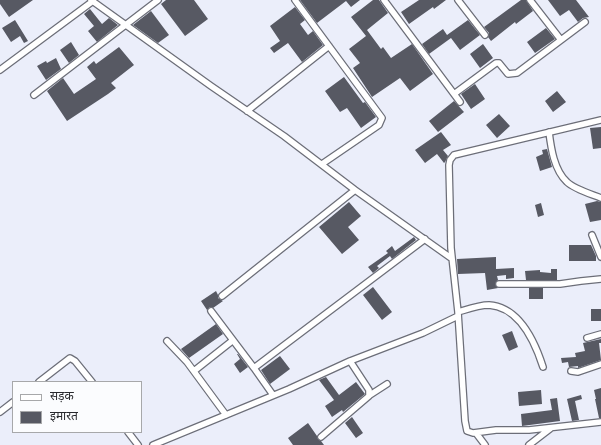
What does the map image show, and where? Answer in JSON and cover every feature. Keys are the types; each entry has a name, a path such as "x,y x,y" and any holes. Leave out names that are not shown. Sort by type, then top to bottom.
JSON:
{"street":[{"path":"34,95 158,0"},
{"path":"295,0 381,116 382,121 379,125 322,164"},
{"path":"384,0 460,102"},
{"path":"458,0 484,35"},
{"path":"530,0 561,40"},
{"path":"0,70 92,1 322,164 355,190 451,258"},
{"path":"454,94 496,63 499,63 508,74 517,73 585,22"},
{"path":"247,111 329,46"},
{"path":"601,120 459,154 452,157 450,165 451,258 458,314 466,425 468,432 476,433 496,430 529,430 601,422"},
{"path":"549,132 554,158 560,173 566,181 571,185 601,198"},
{"path":"222,296 355,190"},
{"path":"592,235 601,257"},
{"path":"254,368 425,240"},
{"path":"499,284 560,284 581,280 601,279"},
{"path":"153,445 350,361 423,333 472,307 489,305 507,310 516,317 536,348 543,367"},
{"path":"211,311 273,395"},
{"path":"587,338 601,334"},
{"path":"167,340 194,371 226,415"},
{"path":"194,371 232,340"},
{"path":"39,381 70,358 75,361 91,381"},
{"path":"350,361 369,390 370,395"},
{"path":"571,371 578,372 601,364"},
{"path":"321,437 370,395 387,384"},
{"path":"0,412 12,403"},
{"path":"529,445 553,427"},
{"path":"129,433 138,445"},
{"path":"476,433 485,445"}],"building":[{"path":"0,0 33,0 9,17 0,4"},
{"path":"166,0 194,0 208,19 185,36 161,4"},
{"path":"300,0 360,0 351,7 346,1 317,23"},
{"path":"373,0 379,0 388,13 367,30 381,49 383,47 391,58 412,44 433,74 410,91 400,78 372,97 353,68 360,63 349,49 366,36 351,17"},
{"path":"419,0 446,0 434,9 433,7 409,24 401,12"},
{"path":"521,0 526,0 533,11 516,24 515,22 491,41 488,37 489,33 484,27"},
{"path":"548,0 576,0 589,17 583,18 578,22 569,10 560,16"},
{"path":"295,7 305,20 300,24 308,35 313,31 323,45 302,62 288,43 274,53 270,48 280,41 270,26"},
{"path":"90,9 102,24 109,18 118,25 97,42 88,31 94,26 84,14"},
{"path":"151,11 169,35 158,43 133,25"},
{"path":"15,20 28,41 24,43 20,36 11,42 2,28"},
{"path":"468,20 480,35 460,50 451,38 429,54 422,44 443,29 447,35"},
{"path":"546,28 555,39 535,53 527,42"},
{"path":"71,42 79,55 69,63 60,50"},
{"path":"483,44 493,58 480,68 470,54"},
{"path":"119,47 134,65 111,83 116,88 67,121 47,91 63,78 74,94 96,79 87,67 94,61 96,64"},
{"path":"56,58 61,69 46,80 37,66"},
{"path":"344,77 363,103 365,102 376,117 361,128 347,108 340,112 325,91"},
{"path":"475,84 485,99 471,109 461,94"},
{"path":"557,91 566,102 553,112 545,101"},
{"path":"454,101 464,112 438,132 429,121"},
{"path":"499,114 510,126 497,138 486,125"},
{"path":"601,127 601,148 593,149 590,128"},
{"path":"441,132 451,145 443,150 448,156 445,162 444,163 437,154 425,163 415,150"},
{"path":"547,149 552,167 540,171 536,157 543,154 542,150"},
{"path":"597,201 601,202 601,220 590,222 585,204"},
{"path":"349,202 361,216 348,227 359,240 342,254 319,227"},
{"path":"541,203 544,215 538,217 535,205"},
{"path":"414,237 416,240 392,259 390,256 377,266 379,268 373,273 368,267 388,253 386,251 392,246 395,251"},
{"path":"569,245 591,245 596,256 596,261 569,261"},
{"path":"496,257 496,269 514,268 514,278 506,279 506,275 497,276 498,280 495,284 498,288 487,290 485,273 458,274 457,259"},
{"path":"551,269 557,269 557,280 526,280 525,271 540,270 540,272 551,273"},
{"path":"373,287 392,312 382,320 363,295"},
{"path":"529,288 543,288 543,299 529,299"},
{"path":"216,291 218,298 223,301 207,310 201,301"},
{"path":"591,309 601,309 601,321 591,321"},
{"path":"216,324 223,334 189,358 181,349"},
{"path":"512,331 518,347 509,351 502,335"},
{"path":"601,339 601,343 599,343 601,360 578,368 578,366 569,367 568,362 562,363 561,358 576,357 575,353 585,351 583,343"},
{"path":"237,354 248,367 240,373 234,364 240,359"},
{"path":"280,356 290,369 270,384 261,370"},
{"path":"326,377 339,395 356,382 365,394 343,412 342,410 332,417 325,406 334,400 319,380"},
{"path":"601,388 601,418 599,418 594,390"},
{"path":"541,390 542,404 519,406 518,392"},
{"path":"581,395 582,399 575,401 579,420 572,421 567,399"},
{"path":"557,398 560,421 522,426 521,414 552,410 550,399"},
{"path":"352,417 363,433 356,438 345,423"},
{"path":"308,423 318,439 324,445 293,445 288,438"}]}
